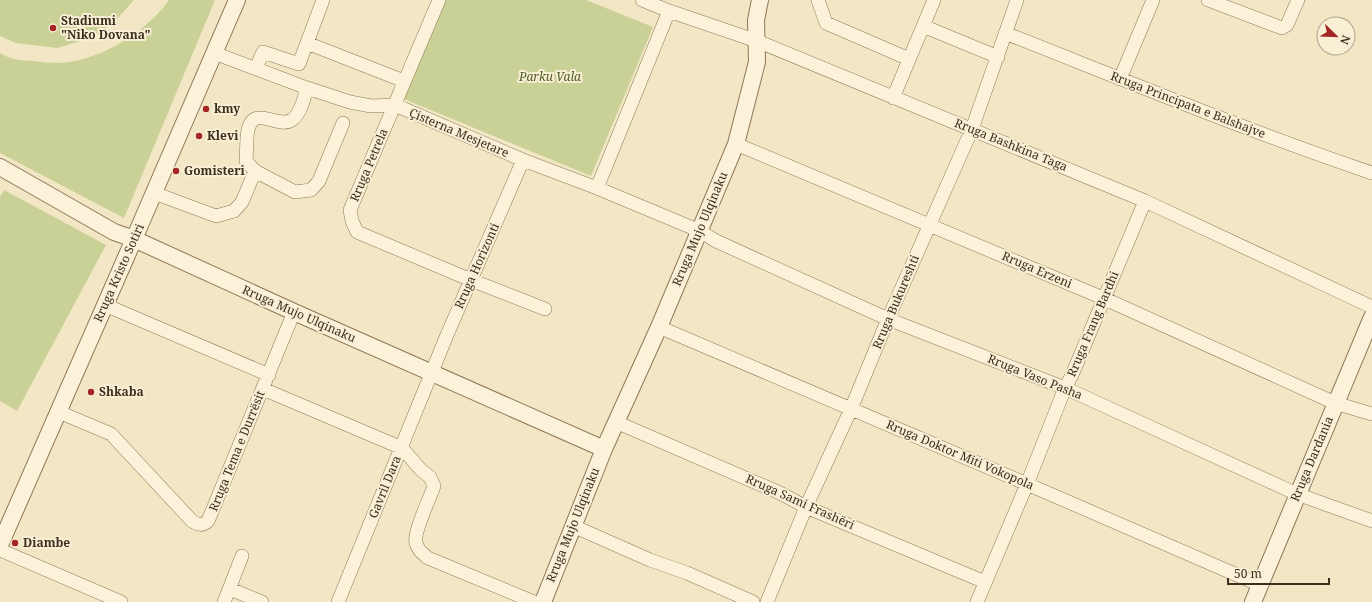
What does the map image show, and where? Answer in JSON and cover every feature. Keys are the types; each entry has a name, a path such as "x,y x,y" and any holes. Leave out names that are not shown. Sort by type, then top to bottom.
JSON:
{"street":[{"name":"Rruga Kristo Sotiri","path":"0,545 237,0"},
{"path":"256,68 263,52 298,64 323,0"},
{"name":"Rruga Petrela","path":"439,0 350,210 352,221 357,232 471,280 545,309"},
{"name":"Rruga Bashkina Taga","path":"642,0 669,11 757,41 892,98 972,129 1145,201 1372,317"},
{"name":"Rruga Mujo Ulqinaku","path":"543,602 604,449 659,327 736,144 757,62 756,20 760,0"},
{"path":"818,0 826,23 909,59"},
{"path":"892,98 934,0"},
{"name":"Rruga Bukureshti","path":"767,602 806,507 851,409 888,318 972,129 1017,0"},
{"path":"1120,78 1153,0"},
{"path":"1208,0 1282,28 1287,25 1298,0"},
{"path":"597,188 669,11"},
{"path":"923,26 998,57"},
{"name":"Rruga Principata e Balshajve","path":"1005,33 1194,109 1320,156 1372,173"},
{"path":"307,43 404,81"},
{"name":"Çisterna Mesjetare","path":"214,53 307,88 350,102 371,106 394,105 523,160 597,188 700,231"},
{"path":"307,88 297,114 293,120 286,123 260,117 253,120 248,130 246,161 255,171 295,192 311,190 319,181 343,123"},
{"name":"Rruga Erzeni","path":"736,144 1103,298 1335,403 1372,414"},
{"name":"Rruga Horizonti","path":"431,372 523,160"},
{"name":"Rruga Mujo Ulqinaku","path":"0,167 114,232 134,239 294,312 604,449"},
{"path":"154,193 216,216 234,211 242,202 255,171"},
{"name":"Rruga Frang Bardhi","path":"977,602 1027,484 1065,388 1072,375 1103,298 1145,201"},
{"name":"Rruga Vaso Pasha","path":"700,231 716,241 888,318 1065,388 1297,494 1372,521"},
{"path":"105,305 269,375"},
{"name":"Rruga Tema e Durrësit","path":"59,412 111,434 192,521 201,525 208,521 294,312"},
{"name":"Rruga Dardania","path":"1255,602 1260,585 1297,494 1372,317"},
{"name":"Rruga Doktor Miti Vokopola","path":"659,327 1260,585"},
{"name":"Gavril Dara","path":"338,602 402,448 431,372"},
{"path":"263,389 402,448 421,470 430,477 434,486 417,531 416,542 420,551 428,558 534,602"},
{"name":"Rruga Sami Frashëri","path":"616,422 780,493 806,507 985,582"},
{"path":"573,526 650,560 687,573 752,602"},
{"path":"0,550 121,602"},
{"path":"224,602 242,556"},
{"path":"230,589 262,602"}],"green space":[{"name":"Stadiumi \"Niko Dovana\"","path":"0,0 134,0 116,20 94,37 57,48 16,43 0,36"},
{"path":"169,0 215,0 124,218 0,153 0,53 16,60 53,63 75,61 90,57 121,43 135,33 160,12"},
{"name":"Parku Vala","path":"444,0 586,0 653,27 591,176 404,99"},
{"path":"4,190 106,245 17,411 0,401 0,197"}],"place":[{"name":"Stadiumi \"Niko Dovana\"","path":"53,28"},
{"name":"kmy","path":"206,109"},
{"name":"Klevi","path":"199,136"},
{"name":"Gomisteri","path":"176,171"},
{"name":"Shkaba","path":"91,392"},
{"name":"Diambe","path":"15,543"}]}
